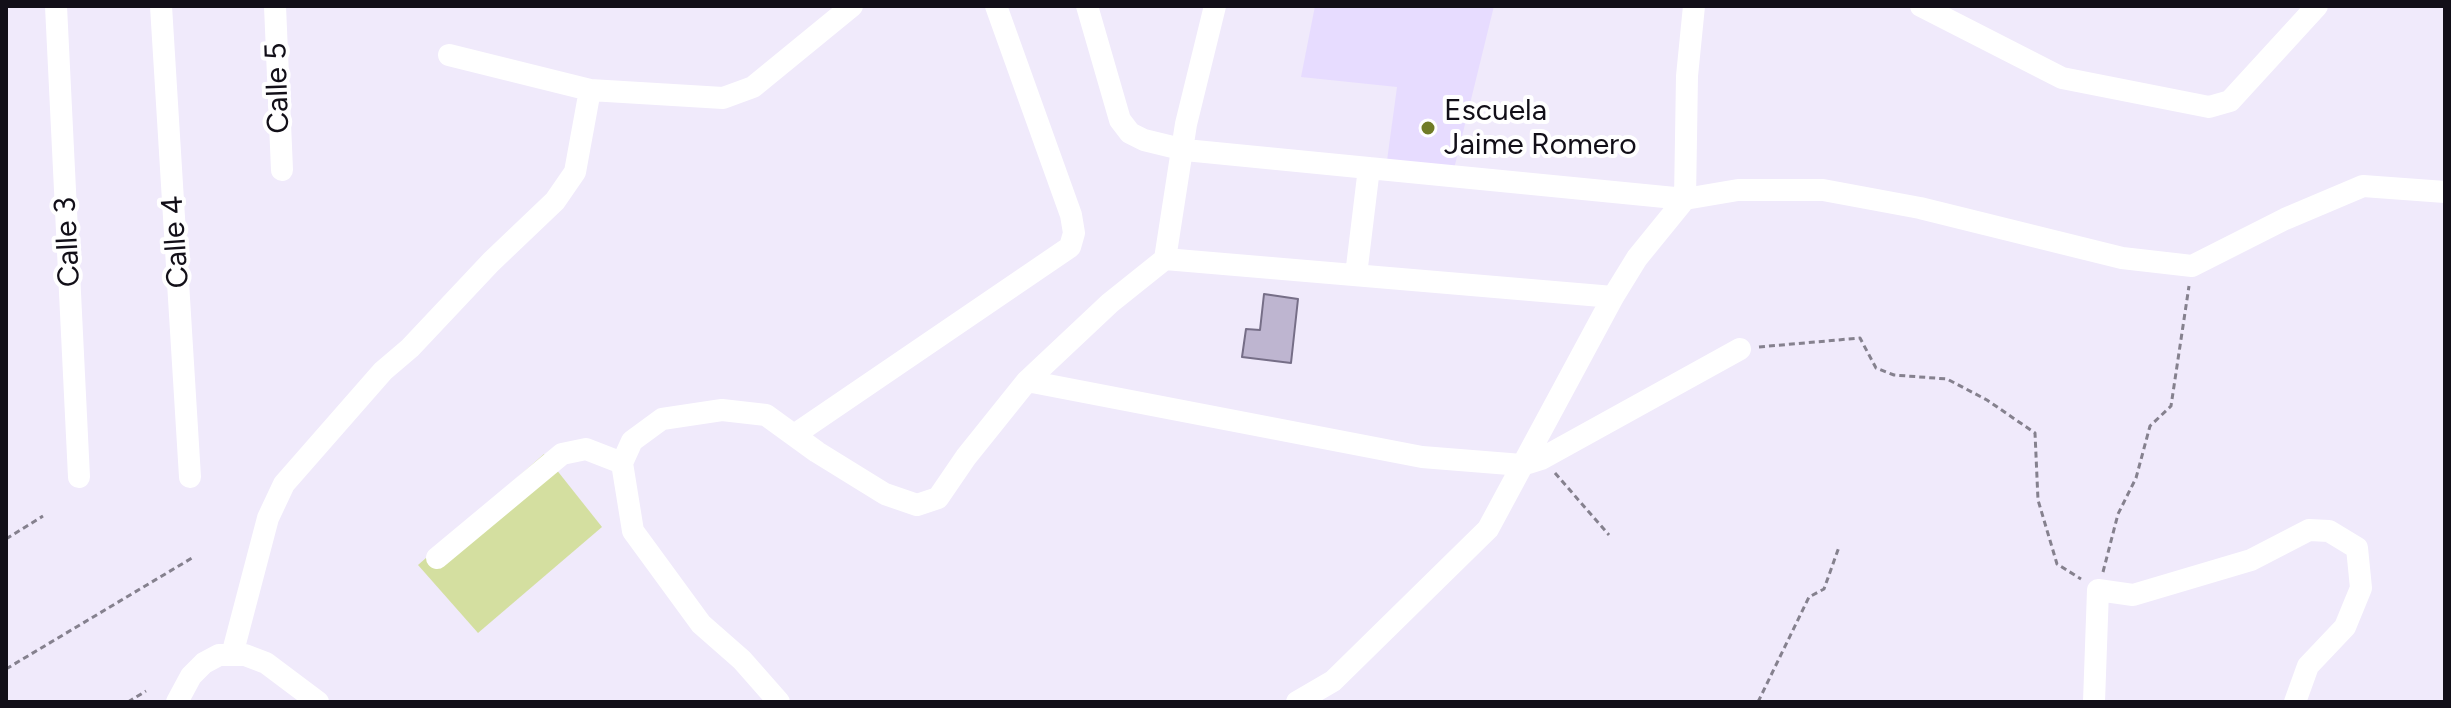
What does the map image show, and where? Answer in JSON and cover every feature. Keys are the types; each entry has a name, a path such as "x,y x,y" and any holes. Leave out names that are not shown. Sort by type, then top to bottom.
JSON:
{"street":[{"name":"Calle 3","path":"56,6 79,477"},
{"name":"Calle 4","path":"161,6 190,477"},
{"name":"Calle 5","path":"275,6 282,170"},
{"path":"449,55 590,90 723,98 753,87 852,6"},
{"path":"794,435 1070,247 1074,233 1071,215 996,6"},
{"path":"1087,6 1120,120 1130,133 1144,140 1185,150 1685,199 1738,190 1823,190 1920,208 2122,258 2192,266 2285,219 2363,186 2445,192"},
{"path":"779,702 742,660 701,624 633,531 622,463 632,441 662,419 722,410 766,415 885,494 917,505 938,498 966,457 1027,381 1110,303 1165,259 1185,150 1186,124 1215,6"},
{"path":"1297,702 1333,681 1488,529 1531,462 1613,297 1637,258 1685,199 1687,76 1694,6"},
{"path":"1921,6 2062,78 2209,107 2230,101 2317,6"},
{"path":"232,655 268,518 284,484 383,371 410,348 491,262 555,201 575,172 590,90"},
{"path":"1356,275 1369,168"},
{"path":"1165,259 1613,297"},
{"path":"1027,381 1422,457 1531,462 1740,349"},
{"path":"437,558 562,454 586,449 622,463"},
{"path":"2094,702 2098,590 2133,595 2251,560 2309,530 2329,531 2357,548 2361,588 2345,627 2308,666 2295,702"},
{"path":"177,702 191,676 204,663 219,655 245,655 266,663 318,702"}],"path":[{"path":"1740,349 1860,338 1876,368 1894,375 1947,379 1987,400 2035,433 2038,500 2057,564 2098,590 2118,514 2136,478 2150,426 2171,406 2192,266"},
{"path":"1531,462 1609,535"},
{"path":"6,539 43,516"},
{"path":"1758,702 1809,597 1824,589 1839,547"},
{"path":"6,669 192,558"},
{"path":"128,702 146,691"}],"shaded area":[{"name":"Escuela Jaime Romero","path":"1315,6 1494,6 1452,177 1386,168 1397,87 1301,77"}],"green space":[{"path":"544,454 602,527 478,633 418,565"}],"building":[{"path":"1264,294 1298,299 1291,363 1242,357 1246,329 1260,330"}],"place":[{"name":"Escuela Jaime Romero","path":"1428,128"}]}
